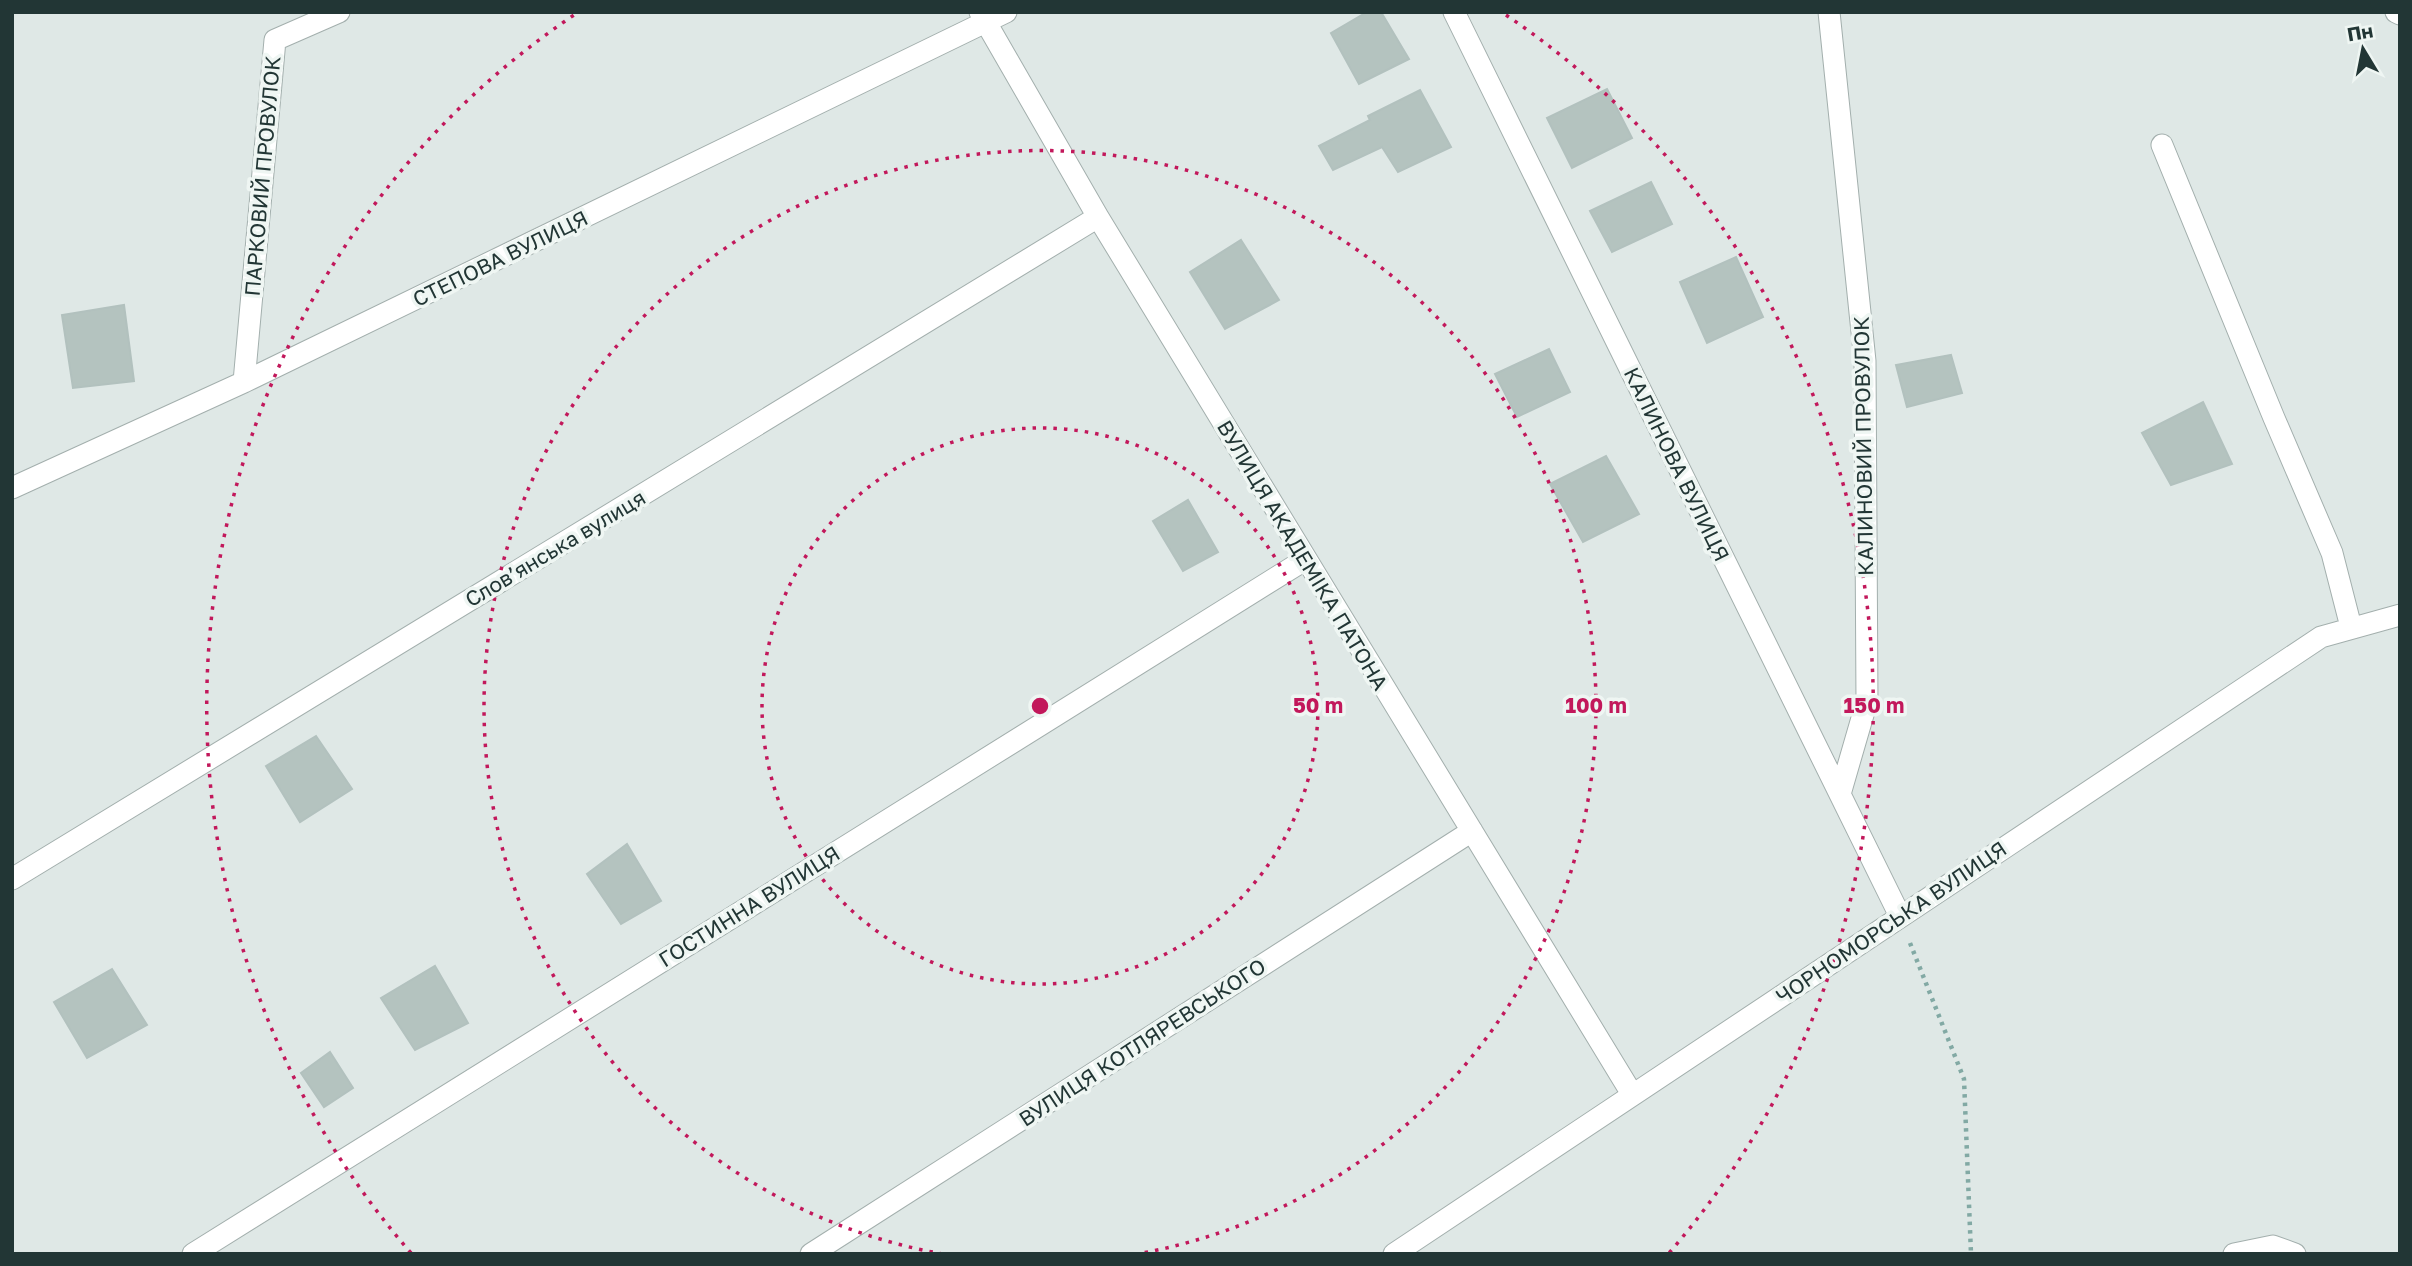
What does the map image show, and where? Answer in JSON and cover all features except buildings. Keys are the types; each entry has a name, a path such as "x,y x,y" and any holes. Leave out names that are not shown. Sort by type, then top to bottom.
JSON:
{"street":[{"name":"ПАРКОВИЙ ПРОВУЛОК","path":"244,382 275,40 339,12"},
{"name":"СТЕПОВА ВУЛИЦЯ","path":"12,488 244,382 983,18 1006,12"},
{"name":"КАЛИНОВА ВУЛИЦЯ","path":"1454,12 1900,916"},
{"name":"КАЛИНОВИЙ ПРОВУЛОК","path":"1829,12 1865,361 1867,701 1840,794"},
{"name":"ВУЛИЦЯ АКАДЕМІКА ПАТОНА","path":"983,18 1098,217 1632,1094"},
{"path":"2162,145 2332,553 2351,627"},
{"name":"Словʼянська вулиця","path":"12,879 1098,217"},
{"name":"ГОСТИННА ВУЛИЦЯ","path":"193,1254 1306,559"},
{"name":"ЧОРНОМОРСЬКА ВУЛИЦЯ","path":"1394,1254 2321,637 2400,615"},
{"name":"ВУЛИЦЯ КОТЛЯРЕВСЬКОГО","path":"811,1254 1472,831"},
{"path":"2234,1254 2273,1246 2295,1254"}],"path":[{"path":"1900,916 1964,1079 1971,1254"}]}
